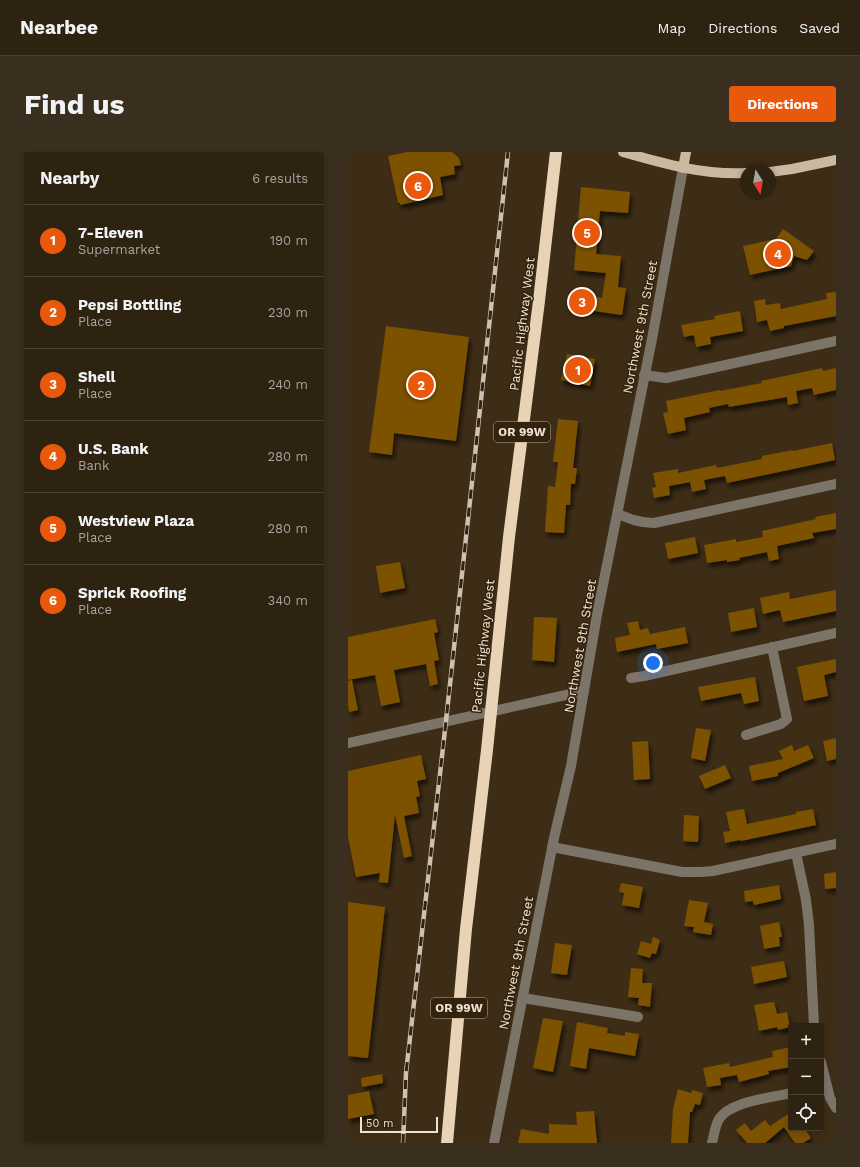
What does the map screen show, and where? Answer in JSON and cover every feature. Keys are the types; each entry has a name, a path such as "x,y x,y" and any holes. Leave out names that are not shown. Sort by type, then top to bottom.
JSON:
{"highway":[{"name":"Pacific Highway West","path":"448,1143 466,929 487,750 509,537 539,302 556,152"}],"main road":[{"path":"623,152 701,172 740,173"},
{"name":"Northwest 9th Street","path":"683,168 686,152"},
{"path":"776,171 836,160"}],"street":[{"name":"Northwest 9th Street","path":"494,1143 552,847 571,766 597,615 618,514 683,168"},
{"path":"644,375 666,378 836,341"},
{"path":"618,514 632,520 645,523 654,523 836,484"},
{"path":"631,678 836,633"},
{"path":"746,735 781,724 787,719 772,647"},
{"path":"348,743 446,721 490,713 584,691"},
{"path":"552,847 682,872 701,872 713,871 836,844"},
{"path":"796,853 806,900 809,925 814,1023"},
{"path":"523,998 638,1017"},
{"path":"824,1086 836,1108"},
{"path":"712,1143 716,1124 727,1110 736,1105 788,1095"}],"building":[{"path":"407,152 452,152 459,158 461,165 454,166 455,174 440,177 443,195 400,205 400,203 398,203 388,156"},
{"path":"581,187 630,192 628,213 600,211 596,254 621,256 618,287 626,288 622,315 573,308 576,294 602,298 606,273 574,270"},
{"path":"783,229 814,251 807,260 794,256 791,266 750,275 743,246 776,239"},
{"path":"836,292 836,316 784,326 784,328 770,331 767,320 757,322 754,301 765,299 766,305 780,303 781,309 827,299 826,293"},
{"path":"740,311 743,331 710,337 711,344 696,347 694,335 684,337 681,325 715,319 714,316"},
{"path":"386,326 469,337 456,441 394,433 392,455 369,452"},
{"path":"567,354 595,359 590,386 561,380"},
{"path":"822,368 823,371 836,368 836,390 814,395 812,388 796,391 798,403 788,405 787,397 729,407 728,404 709,408 710,412 684,418 686,430 668,434 663,413 668,412 666,401 762,383 761,381"},
{"path":"558,419 578,421 573,468 577,468 575,484 571,484 570,505 566,505 564,533 545,532 548,486 555,487 558,462 553,462"},
{"path":"832,443 835,460 727,483 725,476 704,480 706,489 692,492 690,482 669,486 670,495 654,498 652,488 656,487 653,473 678,469 678,473 716,465 717,468 762,459 762,456"},
{"path":"836,513 836,529 812,533 814,538 777,546 779,559 769,561 767,552 739,558 740,560 707,563 704,545 736,539 736,542 763,537 762,531"},
{"path":"695,537 698,553 668,559 665,543"},
{"path":"400,562 405,588 380,593 376,566"},
{"path":"836,590 836,611 783,622 780,610 763,614 760,598 789,592 790,599"},
{"path":"754,608 757,627 731,632 728,613"},
{"path":"534,617 557,618 554,662 532,660"},
{"path":"435,619 438,632 434,633 439,660 434,661 438,684 430,686 426,664 394,670 400,702 381,706 375,675 348,680 348,637"},
{"path":"638,621 640,630 648,628 650,634 685,627 688,643 657,649 656,644 617,652 615,638 630,635 627,623"},
{"path":"836,659 836,672 824,675 828,696 804,701 797,667"},
{"path":"755,677 759,701 744,704 741,693 701,701 698,687"},
{"path":"352,680 358,710 349,712 348,681"},
{"path":"696,728 711,730 705,761 691,758"},
{"path":"836,738 836,759 827,761 823,741"},
{"path":"648,741 650,779 634,780 632,742"},
{"path":"792,745 794,751 808,745 814,758 778,773 778,776 752,781 749,766 783,759 779,751"},
{"path":"421,755 426,779 417,781 420,796 416,797 419,813 404,816 412,856 404,858 395,815 388,883 379,882 380,873 356,877 348,837 348,771"},
{"path":"725,765 731,778 705,789 699,776"},
{"path":"744,809 747,824 813,809 816,825 725,843 723,832 730,831 726,812"},
{"path":"684,815 699,816 698,842 683,841"},
{"path":"836,872 836,888 825,889 824,874"},
{"path":"621,883 643,887 639,908 622,905 624,893 619,892"},
{"path":"779,885 781,899 754,905 753,901 745,902 744,891"},
{"path":"689,900 708,903 704,922 713,924 711,935 693,932 694,927 684,926"},
{"path":"348,902 385,907 368,1058 348,1056"},
{"path":"779,922 782,937 779,937 780,946 764,949 760,926"},
{"path":"653,937 660,940 656,954 652,953 650,958 637,954 641,941 651,944"},
{"path":"555,943 572,945 567,975 551,973"},
{"path":"784,961 787,977 754,984 751,967"},
{"path":"631,968 643,969 642,983 652,983 650,1007 638,1005 639,998 628,997"},
{"path":"774,1002 777,1014 787,1012 789,1023 788,1028 778,1030 777,1027 759,1031 754,1005"},
{"path":"543,1018 563,1021 553,1072 533,1068"},
{"path":"577,1022 608,1028 607,1033 625,1036 625,1032 639,1034 635,1056 589,1048 586,1069 570,1066"},
{"path":"788,1048 788,1068 768,1071 769,1074 739,1082 737,1075 720,1078 721,1085 707,1087 703,1068 729,1063 730,1067 773,1057 772,1051"},
{"path":"382,1074 383,1083 362,1087 361,1078"},
{"path":"678,1089 691,1093 692,1090 703,1093 700,1105 695,1104 692,1112 690,1112 688,1143 671,1143 673,1109"},
{"path":"369,1091 374,1114 348,1119 348,1095"},
{"path":"594,1111 597,1143 518,1143 521,1129 549,1134 549,1124 577,1125 576,1112"},
{"path":"788,1114 788,1131 806,1131 811,1138 803,1143 795,1143 784,1127 765,1143 747,1143 736,1130 745,1123 751,1131 765,1120 770,1126"}],"railway":[{"path":"403,1143 406,1073 508,152"}],"place":[{"name":"Sprick Roofing","path":"418,186"},
{"name":"Westview Plaza","path":"587,233"},
{"name":"U.S. Bank","path":"778,254"},
{"name":"Shell","path":"582,302"},
{"name":"7-Eleven","path":"578,370"},
{"name":"Pepsi Bottling","path":"421,385"}]}
